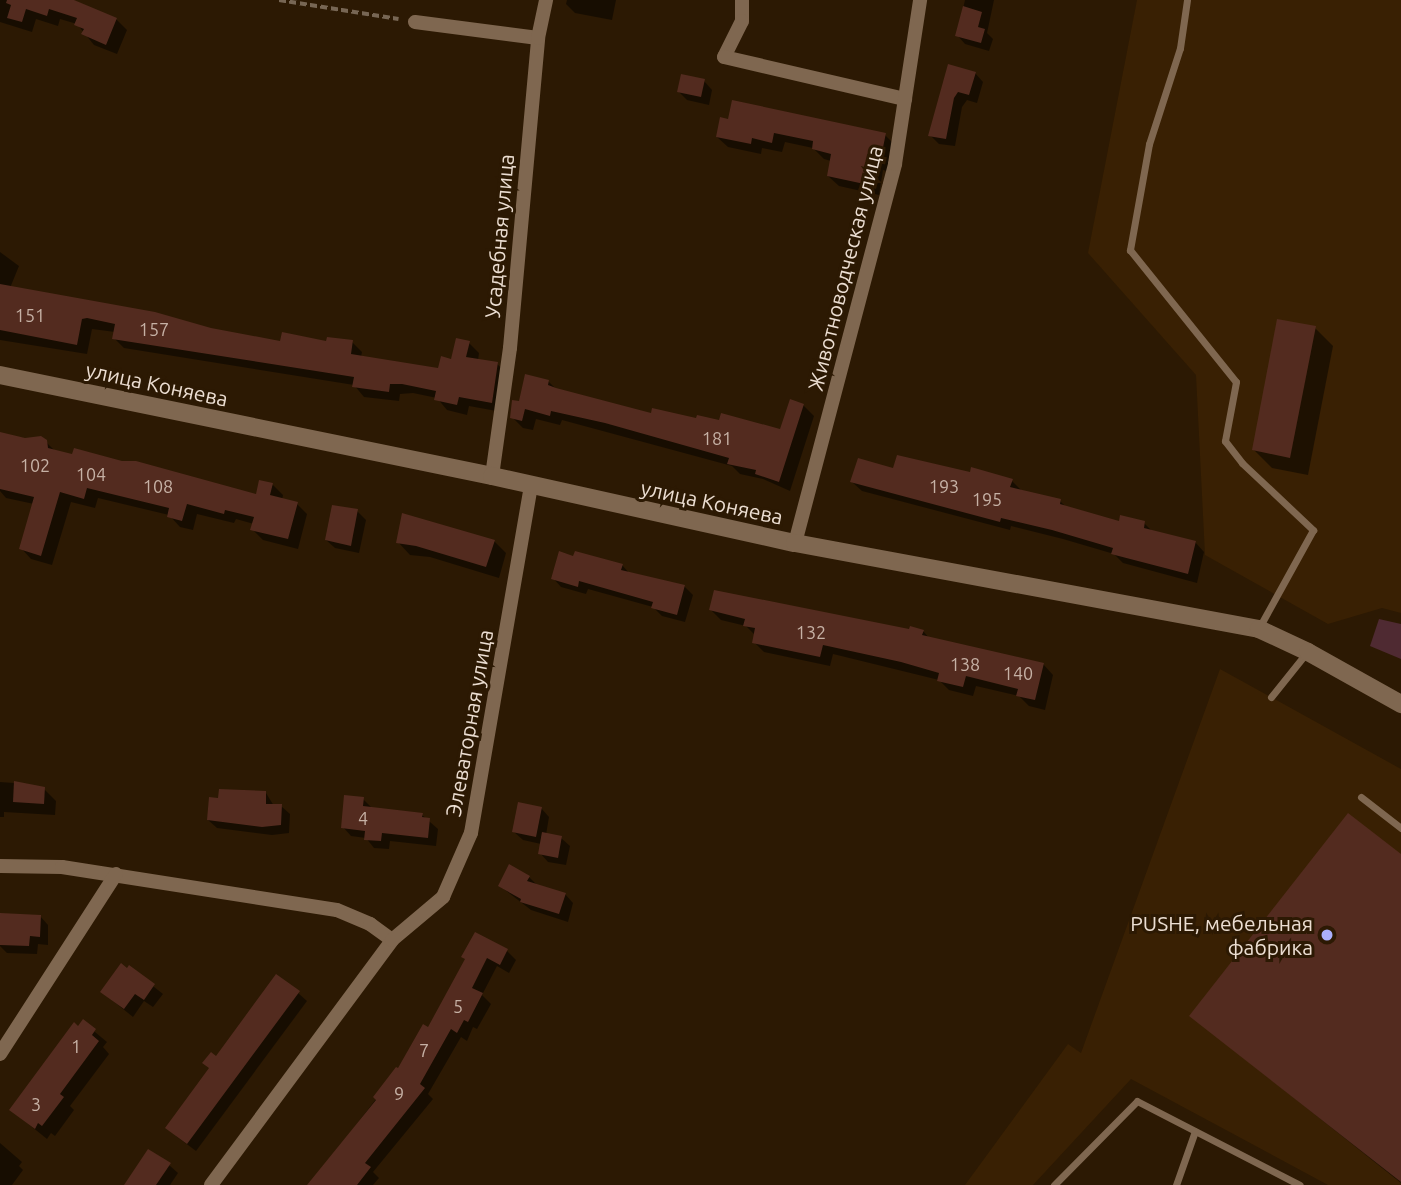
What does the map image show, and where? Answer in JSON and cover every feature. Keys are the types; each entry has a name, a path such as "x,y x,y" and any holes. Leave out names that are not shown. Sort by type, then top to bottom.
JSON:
{"street":[{"name":"Усадебная улица","path":"492,476 510,348 538,38 546,0"},
{"path":"742,0 742,22 724,57 905,99"},
{"name":"Животноводческая улица","path":"795,544 895,164 920,0"},
{"path":"415,22 538,38"},
{"name":"улица Коняева","path":"0,375 492,476 795,544 1259,629 1308,652 1401,704"},
{"name":"Элеваторная улица","path":"211,1185 393,940 443,897 471,833 531,486"},
{"path":"0,866 62,867 117,874 337,910 370,924 393,940"},
{"path":"0,1054 117,874"}],"lane":[{"path":"1187,0 1180,48 1149,144 1130,250 1236,382 1225,441 1242,463 1313,530 1259,629"},
{"path":"1271,697 1308,652"},
{"path":"1361,797 1401,828"},
{"path":"1054,1185 1137,1101 1300,1185"},
{"path":"1176,1185 1195,1131"}],"path":[{"path":"279,0 415,22"}],"shaded area":[{"path":"1137,0 1401,0 1401,613 1382,608 1328,624 1205,555 1196,375 1088,253"},
{"path":"1379,619 1401,624 1401,659 1370,646"},
{"path":"1220,669 1401,769 1401,1185 1328,1185 1131,1079 1033,1185 965,1185 1068,1044 1081,1053"}],"building":[{"path":"7,0 74,0 117,18 106,45 81,34 84,29 74,25 77,18 49,9 47,16 26,9 22,22 7,18 11,5 6,3"},
{"path":"963,6 982,12 978,27 985,29 981,43 955,36"},
{"path":"948,64 976,72 969,95 958,92 954,98 946,139 928,136"},
{"path":"681,74 705,79 701,97 677,92"},
{"path":"732,100 886,133 880,162 873,161 869,185 827,176 831,154 812,149 813,141 774,133 772,143 752,138 751,144 716,137 720,117 728,119"},
{"path":"0,284 155,312 211,328 280,341 282,332 326,341 327,337 353,340 351,354 438,368 441,356 451,359 456,338 470,341 466,357 498,362 492,403 459,397 457,405 434,400 436,391 402,384 390,384 389,392 352,387 354,377 112,339 115,324 87,318 82,319 77,345 0,330"},
{"path":"1277,319 1316,326 1290,458 1252,450"},
{"path":"525,374 549,380 548,385 556,388 651,413 652,408 719,420 721,413 780,429 790,399 804,404 779,482 755,474 756,470 727,464 729,458 605,423 551,411 550,416 525,409 522,421 510,418 512,400 519,401"},
{"path":"0,432 25,438 41,436 47,440 48,448 72,454 74,448 122,461 136,461 256,494 259,480 273,483 270,495 298,502 288,539 250,530 254,517 225,510 224,514 187,504 182,521 167,517 169,508 87,488 84,499 60,492 41,556 19,549 34,497 0,489"},
{"path":"897,455 970,472 971,467 1013,479 1010,487 1061,499 1060,504 1119,521 1120,515 1145,521 1144,528 1196,541 1188,574 1111,554 1113,548 1052,530 1001,518 1000,522 850,482 858,458 893,468"},
{"path":"332,505 358,509 351,546 325,540"},
{"path":"402,513 495,540 486,567 416,546 396,543"},
{"path":"559,551 573,556 575,551 623,564 621,570 685,585 677,615 651,608 653,602 579,581 578,587 551,579"},
{"path":"714,590 909,629 910,626 924,630 922,635 1044,663 1035,700 1016,696 1018,689 966,676 963,687 937,681 939,673 823,645 820,657 752,643 755,628 743,626 745,619 709,610"},
{"path":"14,781 45,787 44,804 13,802"},
{"path":"219,789 266,791 266,804 282,804 281,825 262,827 207,820 209,797 218,798"},
{"path":"344,795 364,797 363,806 423,813 422,817 430,818 428,838 382,833 381,841 364,840 365,831 341,828"},
{"path":"518,802 542,807 536,837 512,832"},
{"name":"PUSHE, мебельная фабрика","path":"1348,813 1401,854 1401,1182 1189,1016"},
{"path":"542,832 562,836 558,858 538,854"},
{"path":"509,864 530,876 527,881 566,893 559,914 520,902 521,899 498,886"},
{"path":"0,913 41,915 40,937 30,936 29,946 0,945"},
{"path":"475,932 508,949 500,965 487,958 472,988 483,993 468,1022 464,1020 457,1033 451,1029 420,1084 425,1088 365,1163 371,1167 357,1185 307,1185 376,1100 373,1097 396,1067 398,1068 423,1024 428,1027 465,959 461,957"},
{"path":"121,963 127,968 129,965 155,984 144,1000 135,994 124,1009 100,992"},
{"path":"276,974 300,991 187,1144 165,1128 209,1068 202,1063 211,1052 216,1056"},
{"path":"83,1019 96,1029 92,1035 99,1041 60,1094 64,1097 42,1126 38,1123 35,1129 9,1110 74,1022 78,1026"},
{"path":"148,1149 171,1163 156,1185 124,1185"}],"place":[{"name":"PUSHE, мебельная фабрика","path":"1327,935"}]}
